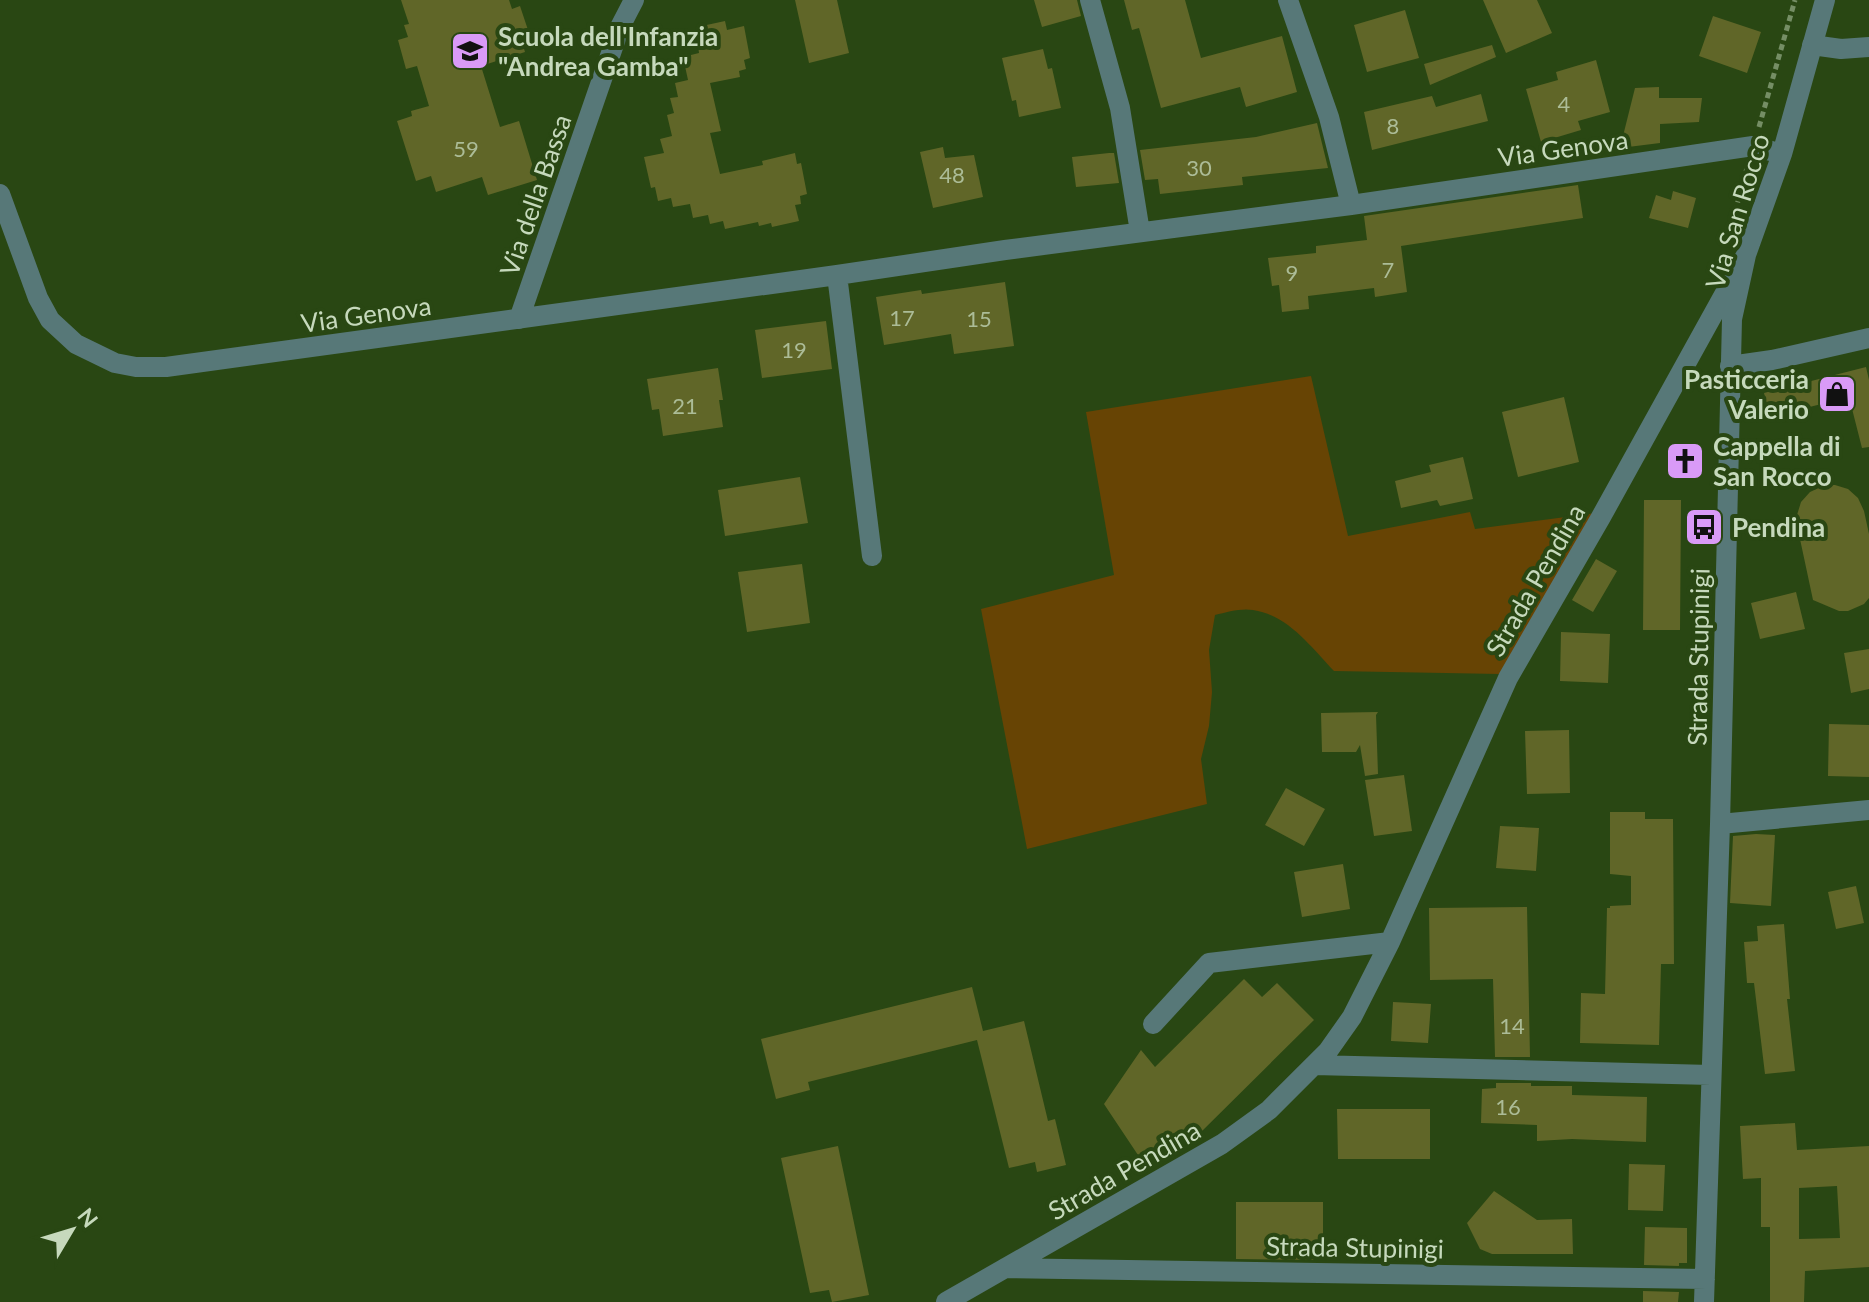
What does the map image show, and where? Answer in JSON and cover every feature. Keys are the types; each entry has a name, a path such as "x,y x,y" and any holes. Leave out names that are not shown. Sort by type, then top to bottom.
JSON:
{"street":[{"name":"Via della Bassa","path":"519,319 620,27 634,0"},
{"path":"1090,0 1120,108 1140,232"},
{"path":"1288,0 1329,117 1351,205"},
{"name":"Via San Rocco","path":"1727,491 1732,319 1746,255 1782,154 1825,0"},
{"path":"1812,45 1841,49 1869,47"},
{"name":"Via Genova","path":"0,194 38,298 50,320 76,344 115,363 166,367 1351,205 1753,146 1782,154"},
{"name":"Strada Pendina","path":"946,1302 1222,1144 1269,1110 1328,1051 1352,1017 1390,942 1508,678 1746,255"},
{"path":"837,275 872,556"},
{"path":"1730,366 1772,360 1869,338"},
{"name":"Strada Stupinigi","path":"1704,1302 1720,824 1727,491"},
{"path":"1720,824 1869,810"},
{"path":"1153,1024 1209,963 1390,942"},
{"path":"1314,1065 1711,1075"},
{"name":"Strada Stupinigi","path":"1005,1268 1705,1279"}],"shaded area":[{"path":"1311,376 1348,536 1470,512 1475,529 1596,513 1500,674 1334,671 1298,633 1277,618 1248,610 1215,615 1209,650 1212,692 1209,726 1201,759 1207,804 1027,849 981,609 1114,575 1086,412"}],"building":[{"path":"401,0 509,0 512,9 520,6 529,33 520,36 525,52 481,66 500,127 519,121 537,180 488,195 482,177 436,192 431,176 416,181 397,121 412,116 411,111 429,106 417,66 406,69 398,40 408,37 404,25 409,24"},
{"path":"795,0 837,0 849,53 809,63"},
{"path":"1034,0 1077,0 1081,16 1042,27"},
{"path":"1124,0 1185,0 1201,58 1282,36 1297,92 1246,107 1240,87 1161,108 1139,28 1132,30"},
{"path":"1483,0 1537,0 1552,33 1506,53"},
{"path":"1405,10 1419,58 1367,72 1354,25"},
{"path":"1713,16 1761,32 1747,73 1699,56"},
{"path":"725,21 727,30 744,26 750,58 744,60 746,69 739,71 740,77 710,83 721,131 710,133 720,174 763,165 762,161 795,153 797,164 801,163 807,194 800,196 801,204 795,205 799,221 772,227 771,223 759,226 758,222 725,229 723,221 710,224 708,215 693,218 690,204 673,207 671,198 658,201 655,187 651,188 644,157 664,153 660,139 672,136 667,115 674,113 670,98 678,97 675,83 688,80 683,57 699,53 698,45 706,44 702,26"},
{"path":"1492,45 1496,57 1430,85 1424,64"},
{"path":"1043,49 1048,69 1052,68 1061,108 1019,117 1002,58"},
{"path":"1596,60 1610,112 1578,121 1581,130 1541,142 1526,89 1558,80 1556,72"},
{"path":"1659,87 1659,98 1702,98 1699,122 1660,124 1660,143 1620,148 1635,88"},
{"path":"1481,94 1488,121 1372,150 1364,112 1432,96 1436,107"},
{"path":"1317,123 1328,168 1242,177 1243,185 1160,194 1158,179 1145,180 1140,150 1256,137"},
{"path":"943,147 945,158 974,155 983,197 933,208 920,152"},
{"path":"1114,153 1119,183 1076,187 1072,157"},
{"path":"1578,185 1583,218 1401,246 1407,292 1375,297 1374,288 1308,296 1309,309 1282,312 1279,285 1272,286 1268,258 1316,253 1316,246 1367,240 1364,216"},
{"path":"1673,191 1696,198 1688,228 1649,218 1656,195 1671,200"},
{"path":"1005,282 1014,346 954,354 951,334 884,345 876,297"},
{"path":"826,321 832,369 762,378 755,330"},
{"path":"1866,367 1869,380 1869,447 1862,448 1849,397 1770,417 1764,393"},
{"path":"718,368 723,427 663,436 659,409 652,410 647,379"},
{"path":"1564,397 1579,462 1518,477 1502,412"},
{"path":"1463,457 1473,499 1440,506 1437,500 1401,508 1395,481 1431,472 1429,465"},
{"path":"800,477 808,523 725,536 718,490"},
{"path":"1825,485 1848,489 1858,498 1869,534 1869,598 1864,604 1848,611 1839,611 1813,600 1797,525 1801,502 1810,492"},
{"path":"1644,500 1681,500 1680,630 1643,630"},
{"path":"1596,559 1617,571 1593,612 1572,600"},
{"path":"802,564 810,623 747,632 738,572"},
{"path":"1796,592 1805,629 1760,639 1751,603"},
{"path":"1561,632 1610,634 1608,683 1560,681"},
{"path":"1869,649 1869,689 1851,693 1844,653"},
{"path":"1378,712 1378,774 1365,776 1360,745 1356,752 1322,752 1321,713"},
{"path":"1829,724 1869,725 1869,777 1828,776"},
{"path":"1569,730 1570,793 1527,794 1525,731"},
{"path":"1404,775 1412,831 1374,836 1365,780"},
{"path":"1286,788 1325,809 1304,846 1265,825"},
{"path":"1610,812 1645,812 1645,819 1673,819 1674,964 1661,964 1659,1045 1580,1043 1581,993 1605,994 1607,908 1631,905 1631,876 1610,874"},
{"path":"1500,826 1539,828 1536,871 1496,868"},
{"path":"1775,835 1771,906 1730,903 1733,836"},
{"path":"1343,864 1350,909 1302,917 1294,872"},
{"path":"1856,886 1864,923 1836,929 1828,892"},
{"path":"1527,907 1530,1057 1495,1057 1493,979 1430,980 1429,908"},
{"path":"1784,924 1790,999 1787,999 1795,1071 1765,1074 1754,983 1747,983 1744,942 1758,941 1757,926"},
{"path":"1244,979 1262,997 1277,983 1314,1020 1199,1134 1146,1167 1104,1104 1141,1050 1155,1067"},
{"path":"972,987 983,1031 1024,1021 1048,1121 1055,1119 1066,1165 1037,1172 1035,1162 1009,1168 977,1040 808,1082 810,1090 776,1099 761,1039"},
{"path":"1393,1002 1431,1004 1428,1043 1391,1041"},
{"path":"1496,1083 1572,1086 1572,1095 1647,1097 1646,1142 1537,1141 1537,1125 1481,1123 1482,1089 1496,1088"},
{"path":"1337,1109 1430,1109 1430,1159 1338,1159"},
{"path":"1795,1123 1797,1150 1869,1146 1869,1267 1805,1271 1804,1302 1770,1302 1770,1227 1761,1227 1761,1178 1743,1179 1740,1126","holes":["1837,1186 1840,1238 1799,1239 1799,1188"]},
{"path":"838,1146 869,1295 832,1302 829,1290 810,1293 781,1158"},
{"path":"1629,1164 1665,1165 1663,1211 1628,1210"},
{"path":"1494,1191 1537,1220 1572,1219 1573,1254 1492,1254 1480,1249 1467,1223"},
{"path":"1236,1202 1323,1202 1323,1260 1236,1259"},
{"path":"1645,1227 1687,1228 1687,1263 1679,1263 1679,1266 1644,1265"},
{"path":"1643,1291 1679,1292 1678,1302 1643,1302"}],"place":[{"name":"Scuola dell'Infanzia \"Andrea Gamba\"","path":"470,51"},
{"name":"Pasticceria Valerio","path":"1837,394"},
{"name":"Cappella di San Rocco","path":"1685,461"},
{"name":"Pendina","path":"1704,527"}]}
